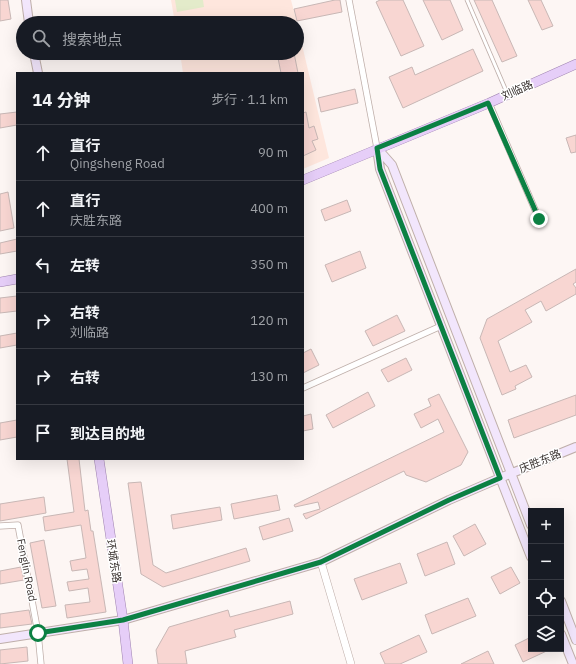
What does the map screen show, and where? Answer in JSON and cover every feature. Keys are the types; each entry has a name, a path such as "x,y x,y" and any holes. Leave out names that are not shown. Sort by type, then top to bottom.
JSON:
{"main road":[{"path":"26,0 28,16"},
{"path":"35,60 38,72"},
{"name":"刘临路","path":"304,180 507,95 576,64"},
{"path":"377,148 380,169 528,549"},
{"path":"377,148 392,165 528,517"},
{"path":"0,282 16,279"},
{"name":"庆胜东路","path":"0,638 123,620 321,562 449,500 576,447"},
{"name":"环城东路","path":"99,460 123,620 128,664"},
{"path":"564,610 576,640"},
{"path":"564,642 573,664"}],"street":[{"path":"349,0 377,148"},
{"path":"488,103 539,219"},
{"path":"304,388 441,326"},
{"name":"Fenglin Road","path":"0,526 18,525 38,633"},
{"path":"321,562 351,664"},
{"path":"38,633 41,664"}],"lane":[{"path":"467,0 507,95"}],"shaded area":[{"path":"171,0 291,0 295,16 174,16"},
{"path":"304,53 329,158 304,169 304,72 183,72 181,60 304,60"}],"green space":[{"path":"175,0 203,0 204,7 177,12"}],"building":[{"path":"0,0 8,0 11,19 0,21"},
{"path":"340,0 342,12 304,20 304,16 296,16 294,9"},
{"path":"380,0 403,0 424,46 401,56 376,2"},
{"path":"423,0 450,0 463,30 442,40"},
{"path":"474,0 492,0 517,56 502,62"},
{"path":"528,0 541,0 553,26 542,30"},
{"path":"473,49 483,71 403,108 389,77 412,67 415,75"},
{"path":"278,60 295,60 298,72 281,72"},
{"path":"355,89 358,103 321,112 318,98"},
{"path":"16,112 16,125 0,128 0,114"},
{"path":"306,112 309,128 314,126 318,139 312,141 316,150 304,156 304,113"},
{"path":"576,135 576,152 571,153 566,138"},
{"path":"8,192 14,228 0,231 0,194"},
{"path":"347,200 351,211 325,221 321,210"},
{"path":"16,239 16,251 0,254 0,243"},
{"path":"360,251 366,268 332,282 325,265"},
{"path":"576,269 576,282 573,284 576,288 576,294 546,311 541,301 525,310 532,322 498,341 510,372 526,365 532,377 515,386 516,389 502,395 480,338 487,319"},
{"path":"16,296 16,311 0,313 0,298"},
{"path":"397,315 405,331 373,346 365,331"},
{"path":"16,333 16,345 0,348 0,336"},
{"path":"311,349 319,365 304,372 304,352"},
{"path":"406,358 412,370 388,382 381,370"},
{"path":"368,392 375,406 333,428 326,415"},
{"path":"439,394 468,452 461,465 426,482 406,475 404,471 306,519 303,514 320,509 318,502 295,507 294,505 444,432 438,419 421,428 414,414 431,406 428,399"},
{"path":"576,395 576,415 514,438 508,420"},
{"path":"311,414 313,429 304,431 304,416"},
{"path":"16,420 16,437 0,440 0,423"},
{"path":"67,460 79,460 85,511 88,510 91,531 93,531 106,612 67,618 65,605 90,602 88,588 69,591 67,582 89,579 87,569 72,571 70,561 86,558 81,525 45,531 43,517 74,512"},
{"path":"141,482 153,565 166,573 246,548 250,561 163,587 141,574 128,483"},
{"path":"277,495 280,510 234,519 231,504"},
{"path":"44,497 46,513 0,521 0,504"},
{"path":"220,507 222,520 173,529 171,515"},
{"path":"289,518 293,531 263,540 259,527"},
{"path":"475,524 486,544 464,556 453,536"},
{"path":"44,540 56,606 42,608 30,543"},
{"path":"447,542 455,564 425,576 417,554"},
{"path":"400,563 407,583 362,600 354,579"},
{"path":"21,567 24,580 0,584 0,571"},
{"path":"511,567 520,583 500,594 491,577"},
{"path":"468,598 476,616 432,634 425,615"},
{"path":"290,601 293,614 234,630 236,637 185,651 187,664 158,664 156,650 169,627 228,610 230,617"},
{"path":"29,610 32,624 0,628 0,614"},
{"path":"419,635 427,652 400,664 385,664 380,653"},
{"path":"528,638 528,652 545,652 523,662 515,645"},
{"path":"27,647 28,661 0,664 0,650"},
{"path":"488,651 494,664 461,664"}],"route":[{"path":"38,633 123,620 321,562 449,500 500,478 380,169 377,148 488,103 539,219"}]}
